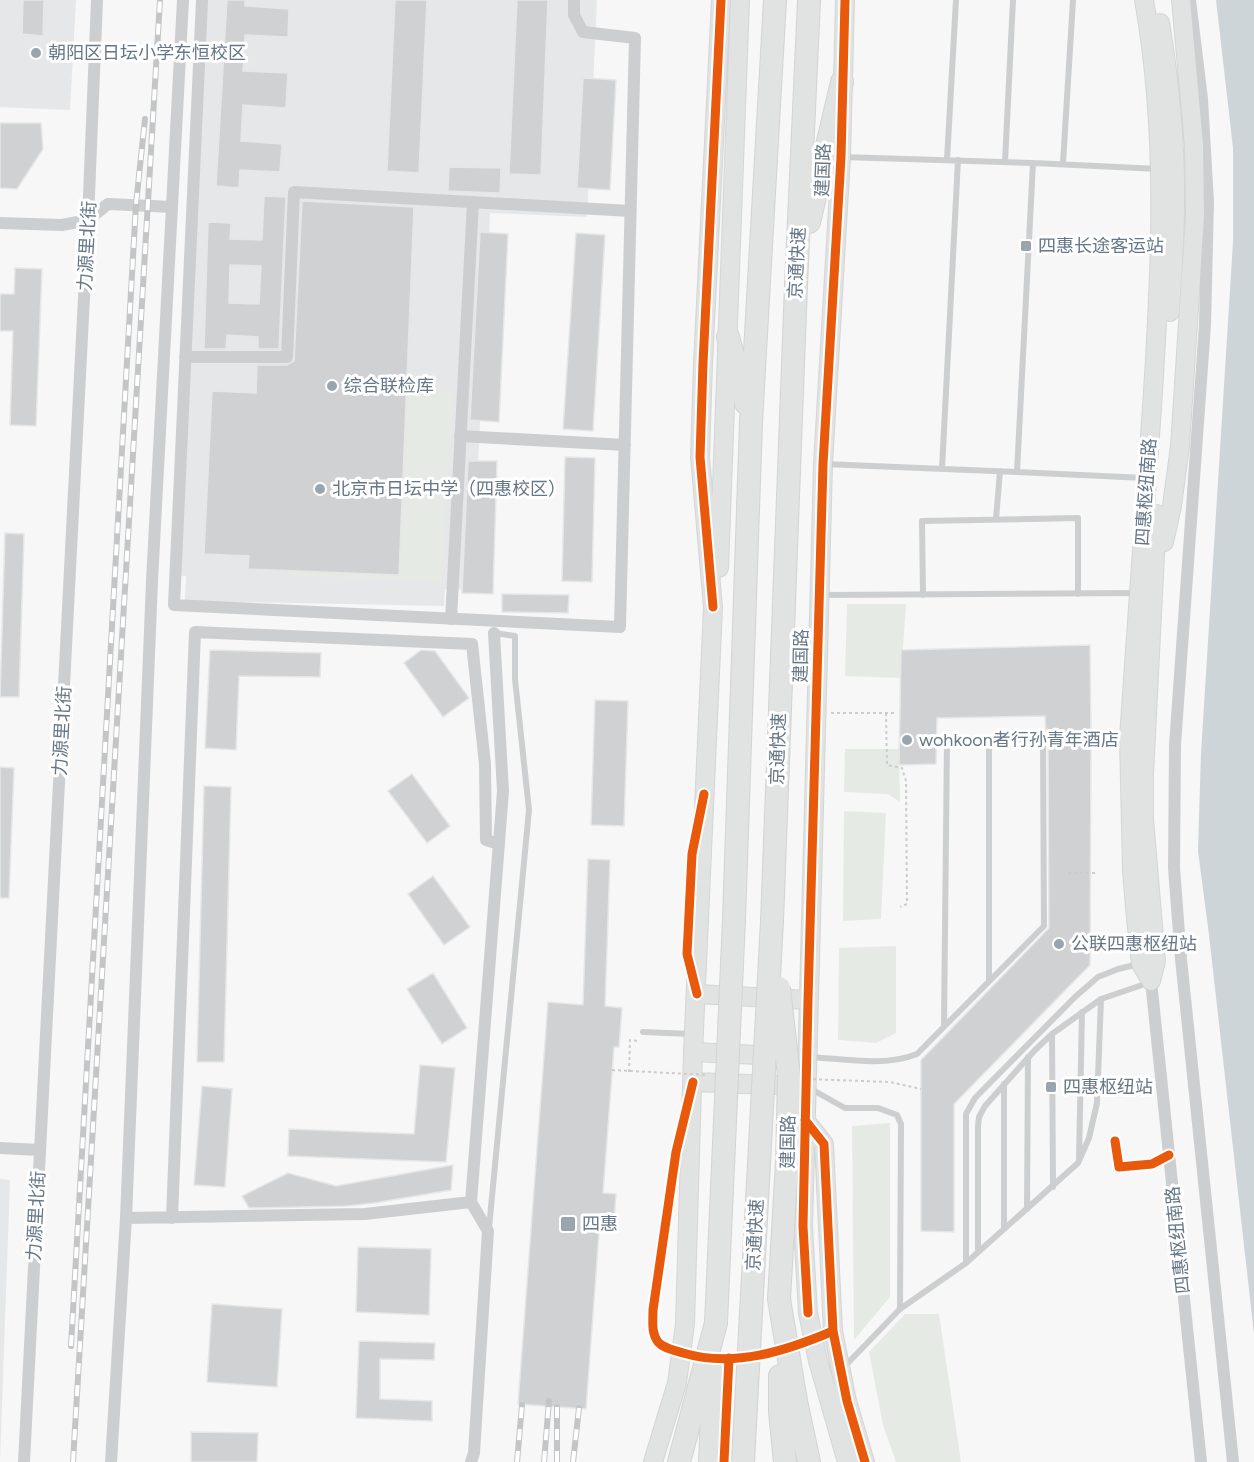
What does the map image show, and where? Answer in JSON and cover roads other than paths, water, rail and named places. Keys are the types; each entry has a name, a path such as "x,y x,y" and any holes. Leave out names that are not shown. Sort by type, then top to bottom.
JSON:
{"highway":[{"name":"京通快速","path":"710,1462 734,919 751,422 775,0"},
{"name":"京通快速","path":"743,1462 772,921 809,0"},
{"path":"796,285 842,82"},
{"path":"728,337 751,422"},
{"path":"772,921 789,1076 787,1162 779,1299 780,1412 785,1462"},
{"path":"779,1299 809,1462"},
{"path":"679,1462 716,1323"}],"street":[{"name":"力源里北街","path":"24,1462 88,220 97,0"},
{"path":"111,1462 126,1218 152,581 183,0"},
{"path":"202,0 174,605 620,627 635,38 583,32 574,15 574,0"},
{"path":"653,1462 677,1383 685,1324 694,1043 713,607 700,457 721,0"},
{"path":"713,607 719,573 740,0"},
{"name":"建国路","path":"845,0 841,157 823,464 803,1226 808,1314 818,1361 847,1462"},
{"name":"四惠枢纽南路","path":"1144,0 1156,92 1161,169 1158,320 1147,478 1144,819 1148,962"},
{"name":"四惠枢纽南路","path":"1156,0 1171,108 1175,206 1146,592 1130,737 1132,871 1151,981 1200,1462"},
{"path":"1146,592 1172,506 1180,446 1195,216 1194,145 1181,0"},
{"path":"1190,0 1202,99 1208,202 1204,325 1175,745 1174,868 1181,959 1233,1462"},
{"path":"185,357 287,357 294,192 630,211"},
{"path":"451,619 473,202"},
{"path":"0,223 62,225 88,220 108,204 172,207"},
{"path":"460,436 626,445"},
{"path":"172,1218 195,632 472,644 485,764 486,840 499,844"},
{"path":"471,1462 474,1454 488,1232 471,1202 503,791 494,633"},
{"path":"697,994 808,1000"},
{"path":"694,1043 807,1057"},
{"path":"693,1082 806,1086"},
{"path":"805,1120 824,1144 833,1331 847,1401 865,1462"},
{"path":"0,1148 40,1150"},
{"path":"126,1218 365,1214 471,1202"}],"lane":[{"path":"947,160 956,0"},
{"path":"1005,162 1013,0"},
{"path":"1064,163 1073,0"},
{"path":"841,157 1064,163 1161,169"},
{"path":"942,469 958,160"},
{"path":"1017,472 1033,162"},
{"path":"823,464 1147,478"},
{"path":"996,519 1000,471"},
{"path":"923,594 922,521 1078,518 1078,594"},
{"path":"819,595 1146,592"},
{"path":"488,1232 529,810 515,679 515,636 494,633"},
{"path":"807,1057 890,1061 917,1054 1044,926 1042,737"},
{"path":"944,1027 948,740 1130,737"},
{"path":"989,738 989,980"},
{"path":"966,1263 966,1123 970,1106 975,1098 1075,997 1098,977 1118,969 1148,962"},
{"path":"978,1251 979,1117 985,1106 1052,1034 1101,999 1151,981"},
{"path":"842,1369 900,1309 966,1263 1078,1163 1089,1138 1097,1103 1101,999"},
{"path":"1078,1163 1082,1012"},
{"path":"643,1032 694,1043"},
{"path":"1052,1034 1053,1187"},
{"path":"1027,1209 1028,1058"},
{"path":"1004,1084 1004,1228"},
{"path":"806,1086 845,1108 878,1108 897,1115 901,1124 900,1309"}],"railway":[{"path":"73,1462 160,0"},
{"path":"71,1346 136,204 145,119"},
{"path":"544,1462 549,1401"},
{"path":"517,1462 522,1405"},
{"path":"557,1407 557,1462"},
{"path":"573,1462 579,1408"}],"place":[{"name":"朝阳区日坛小学东恒校区","path":"36,53"},
{"name":"四惠长途客运站","path":"1026,246"},
{"name":"综合联检库","path":"332,386"},
{"name":"北京市日坛中学（四惠校区）","path":"320,489"},
{"name":"wohkoon者行孙青年酒店","path":"907,740"},
{"name":"公联四惠枢纽站","path":"1059,944"},
{"name":"四惠枢纽站","path":"1051,1087"},
{"name":"四惠","path":"568,1224"}]}
